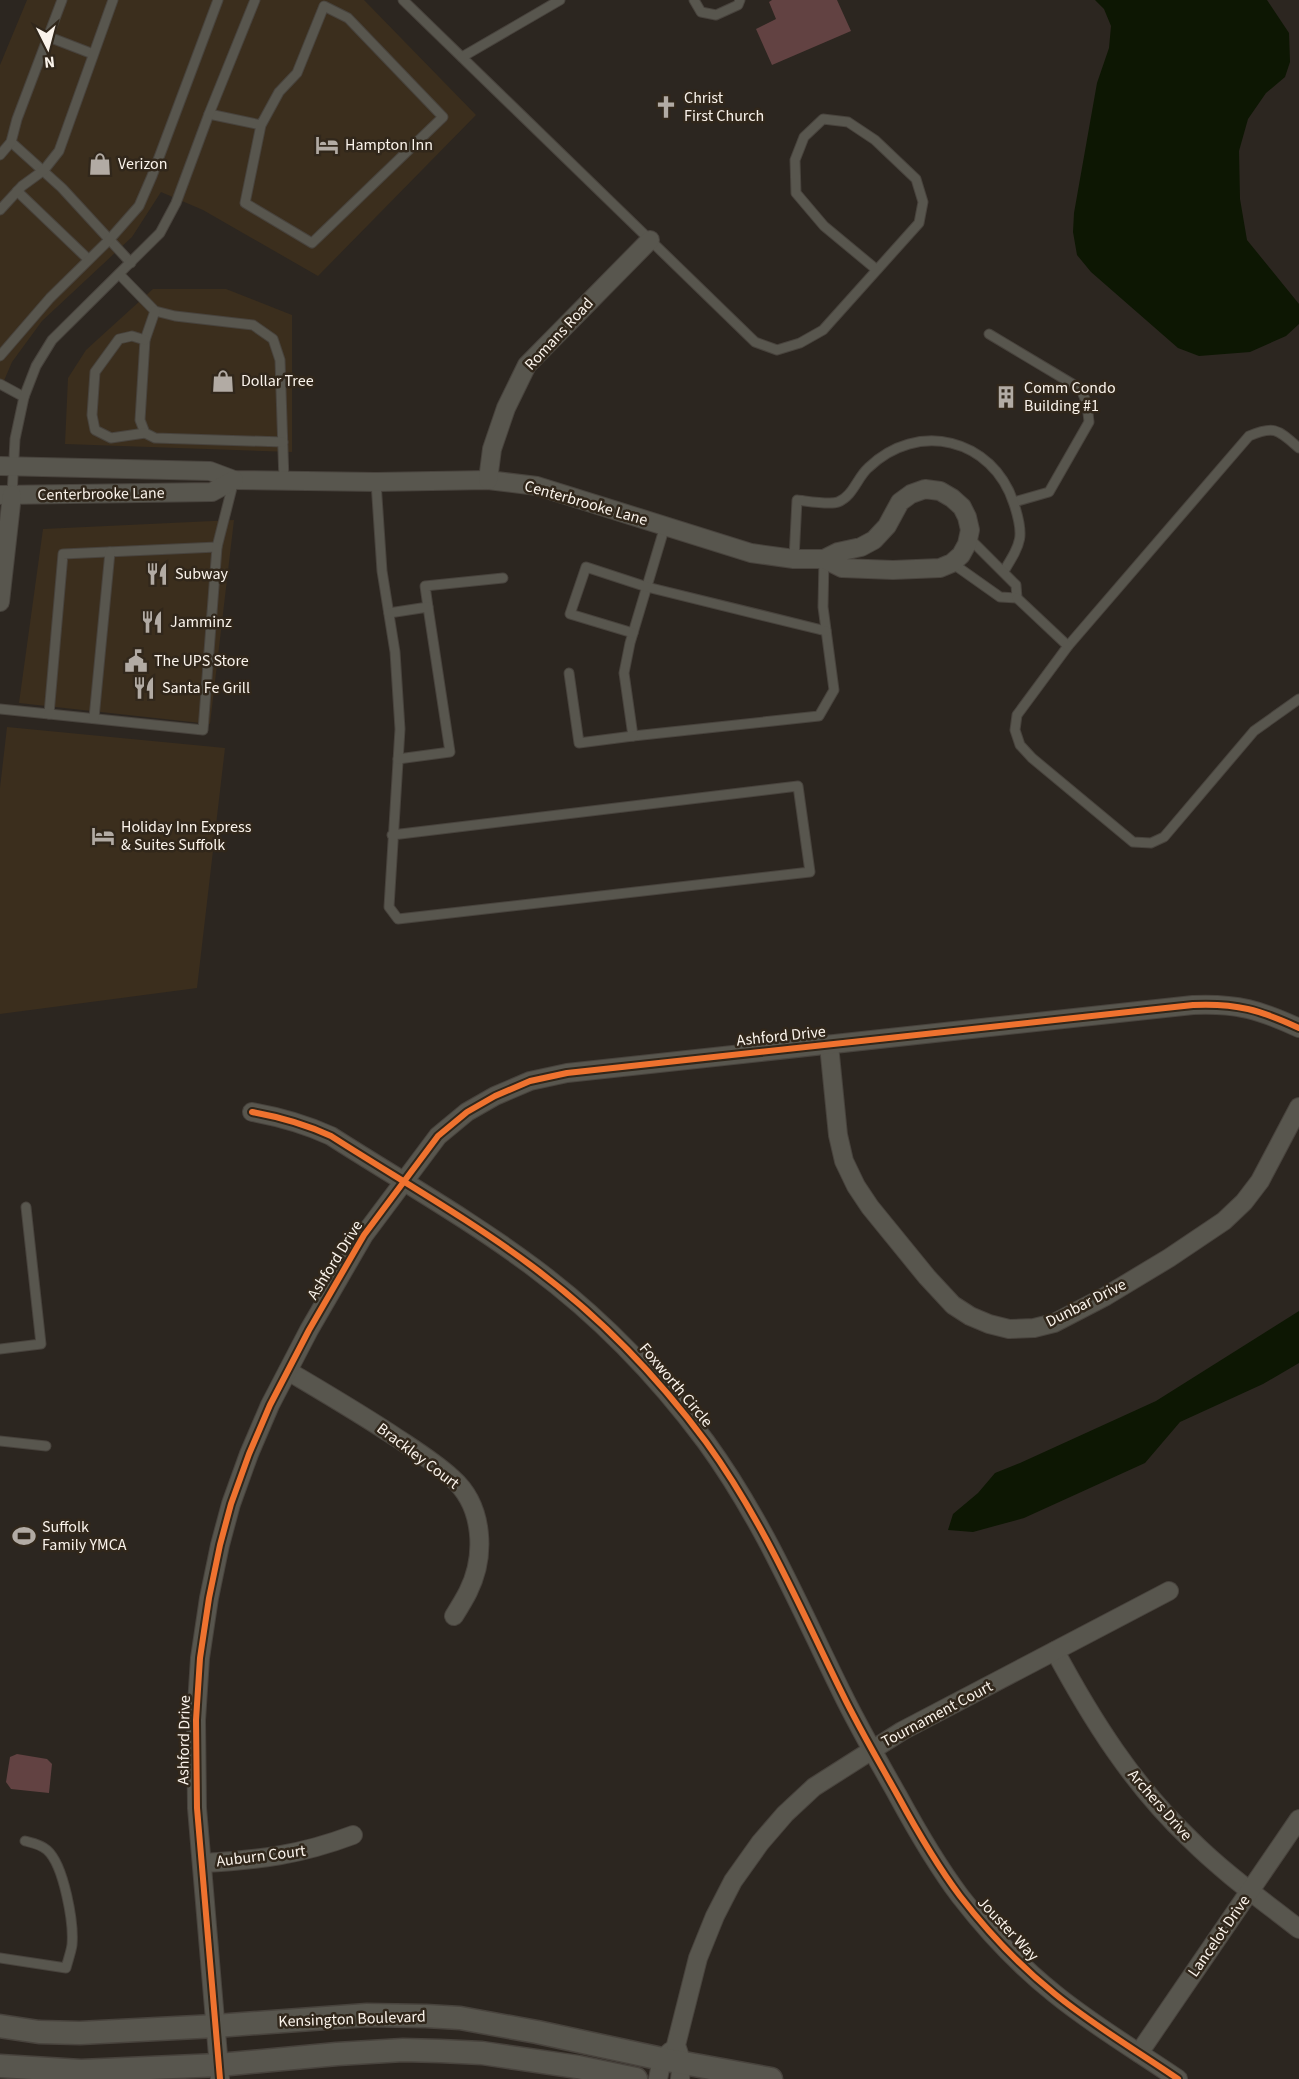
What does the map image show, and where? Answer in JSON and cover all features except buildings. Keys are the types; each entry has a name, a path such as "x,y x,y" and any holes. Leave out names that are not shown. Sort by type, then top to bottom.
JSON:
{"street":[{"name":"Romans Road","path":"488,480 492,449 506,408 527,365 650,240"},
{"name":"Centerbrooke Lane","path":"7,467 210,471 234,480 376,482 488,480 537,486 751,553 824,559 842,567 893,570 928,570 952,563"},
{"name":"Centerbrooke Lane","path":"6,495 212,492 234,480"},
{"name":"Centerbrooke Lane","path":"824,559 838,552 861,547 874,540 886,526 900,502 925,489 940,491 962,507 967,517 969,538"},
{"path":"0,592 6,495"},
{"path":"952,563 961,555 969,538"},
{"name":"Ashford Drive","path":"219,2072 196,1783 196,1720 200,1658 220,1545 231,1504 270,1404 336,1282 364,1235 402,1182 447,1127 495,1096 530,1082 567,1073 1193,1005 1219,1004 1246,1007 1299,1028"},
{"name":"Dunbar Drive","path":"829,1045 838,1135 844,1161 856,1186 870,1207 927,1277 953,1305 970,1316 1009,1329 1034,1328 1054,1323 1106,1296 1224,1221 1244,1202 1260,1181 1299,1107"},
{"name":"Foxworth Circle","path":"252,1112 282,1117 331,1136 468,1221 534,1267 616,1336 659,1382 706,1442 746,1501 774,1550 843,1696 872,1749"},
{"name":"Brackley Court","path":"288,1371 352,1408 414,1449 453,1478 466,1493 479,1530 479,1554 475,1576 454,1616"},
{"name":"Tournament Court","path":"672,2065 698,1958 715,1916 733,1881 759,1843 785,1814 814,1787 902,1731 1169,1591"},
{"name":"Archers Drive","path":"1055,1651 1108,1743 1147,1794 1190,1840 1299,1929"},
{"name":"Jouster Way","path":"872,1749 931,1856 961,1898 988,1929 1054,1994 1178,2079"},
{"name":"Lancelot Drive","path":"1139,2053 1299,1819"},
{"name":"Auburn Court","path":"203,1863 285,1856 320,1848 353,1835"},
{"name":"Kensington Boulevard","path":"0,2026 39,2032 80,2033 367,2015 460,2018 526,2030 672,2065 771,2079"},
{"name":"Kensington Boulevard","path":"0,2066 81,2071 219,2072 337,2054 403,2050 482,2053 578,2067 636,2079"}],"lane":[{"path":"0,155 11,142 17,119 62,0"},
{"path":"0,210 17,191 44,170 59,151 113,0"},
{"path":"0,356 50,298 140,206 218,0"},
{"path":"6,495 7,467 24,397 36,366 52,340 160,233 176,203 255,0"},
{"path":"403,0 755,342 777,350 800,343 823,330 877,270 919,223 923,201 916,179 874,140 848,122 823,119 804,136 795,160 796,193 824,226 877,270"},
{"path":"462,57 560,0"},
{"path":"694,0 701,12 716,15 738,4 740,0"},
{"path":"324,6 348,18 443,117 312,243 245,203 261,125 279,92 297,73 324,6"},
{"path":"49,37 93,54"},
{"path":"209,114 261,125"},
{"path":"11,142 44,170 131,263"},
{"path":"17,191 88,259"},
{"path":"119,274 155,311 175,316 253,325 273,339 280,360 284,481"},
{"path":"145,433 140,420 145,340 155,311"},
{"path":"989,334 1081,389 1087,404 1089,422 1049,492 1014,502"},
{"path":"145,340 132,336 119,339 95,372 92,415 95,430 111,438 145,433 155,438 283,442"},
{"path":"0,384 24,397"},
{"path":"1299,448 1281,433 1266,428 1249,436 1068,646 1017,715 1015,730 1020,745 1032,758 1133,843 1151,843 1164,837 1254,731 1299,699"},
{"path":"794,558 797,500 836,503 847,496 868,468 897,447 924,440 959,445 980,455 1001,477 1014,502 1020,528 1019,546 1004,571"},
{"path":"0,709 203,730 217,547 234,480"},
{"path":"376,482 382,572 395,652 400,729 392,835 389,907 398,919 810,872 798,786 392,835"},
{"path":"633,736 624,673 633,633 665,526"},
{"path":"969,538 1016,585 1017,598"},
{"path":"49,714 63,554 217,547"},
{"path":"94,718 110,552"},
{"path":"569,673 579,743 819,716 834,690 823,607 824,559"},
{"path":"952,563 1000,597 1017,598 1068,646"},
{"path":"633,633 570,614 586,567 647,587 826,631"},
{"path":"398,759 450,752 425,586 503,578"},
{"path":"389,613 428,607"},
{"path":"0,1349 41,1344 26,1208"},
{"path":"0,1441 46,1446"},
{"path":"0,1958 66,1968 72,1947 69,1903 59,1871 48,1851 39,1845 25,1841"}],"shaded area":[{"path":"27,0 364,0 476,115 318,276 203,210 161,192 132,237 42,321 12,362 0,390 0,65"},
{"path":"772,0 837,0 851,31 772,65 756,29 776,19 769,2"},
{"path":"1095,0 1267,0 1289,33 1290,62 1285,77 1266,93 1248,119 1239,151 1240,199 1247,240 1299,304 1299,324 1286,336 1250,352 1199,356 1178,348 1091,272 1077,255 1073,232 1074,213 1097,83 1109,48 1111,26 1104,9"},
{"path":"153,289 226,289 292,315 292,452 65,444 68,378 86,350"},
{"path":"234,520 210,724 19,703 43,529"},
{"path":"7,727 225,748 197,988 0,1014 0,788"},
{"path":"1299,1311 1299,1363 1263,1384 1180,1422 1145,1463 1024,1518 973,1532 948,1530 953,1514 978,1493 995,1473 1156,1401"},
{"path":"17,1754 47,1759 52,1764 49,1793 11,1789 6,1782 10,1757"}],"cycle path":[{"path":"220,2079 197,1808 196,1720 200,1658 220,1545 231,1504 249,1454 270,1405 309,1330 364,1235 438,1136 467,1112 495,1096 530,1081 567,1073 1193,1005 1223,1005 1248,1009 1299,1028"},
{"path":"252,1112 292,1121 331,1136 484,1232 557,1286 626,1348 668,1394 706,1442 746,1503 780,1565 862,1732 920,1835 960,1896 1004,1948 1042,1983 1084,2016 1178,2079"}],"place":[{"name":"Christ First Church","path":"666,107"},
{"name":"Hampton Inn","path":"327,145"},
{"name":"Verizon","path":"100,164"},
{"name":"Dollar Tree","path":"223,381"},
{"name":"Comm Condo Building #1","path":"1006,397"},
{"name":"Subway","path":"157,574"},
{"name":"Jamminz","path":"152,622"},
{"name":"The UPS Store","path":"136,661"},
{"name":"Santa Fe Grill","path":"144,688"},
{"name":"Holiday Inn Express & Suites Suffolk","path":"103,836"},
{"name":"Suffolk Family YMCA","path":"24,1536"}]}
